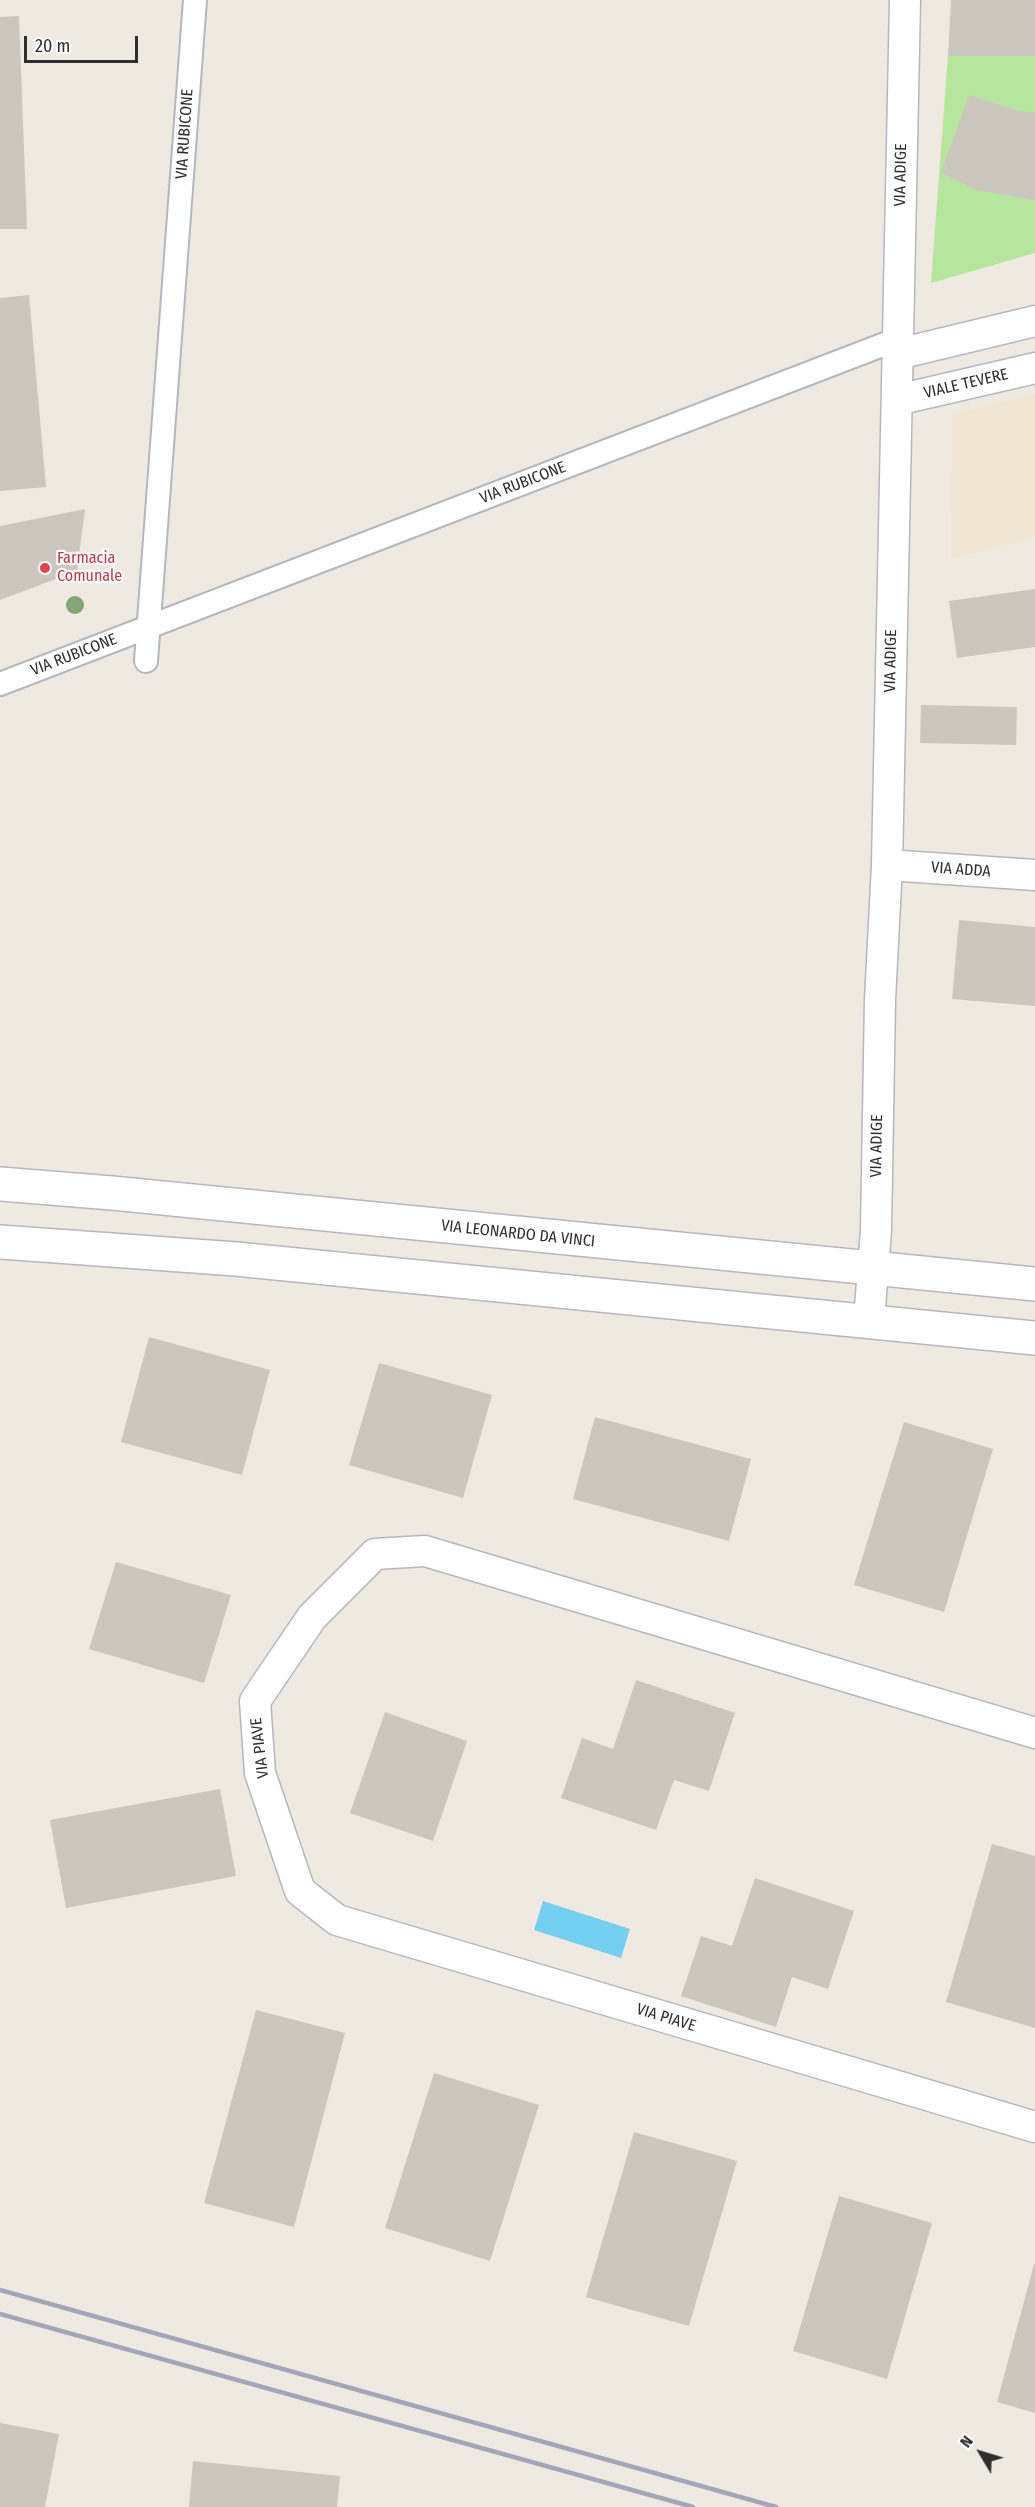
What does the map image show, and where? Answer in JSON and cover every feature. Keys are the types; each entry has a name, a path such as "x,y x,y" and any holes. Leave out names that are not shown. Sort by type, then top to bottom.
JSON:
{"street":[{"name":"VIA RUBICONE","path":"146,661 195,0"},
{"name":"VIA ADIGE","path":"869,1321 876,1230 880,1000 887,865 905,0"},
{"path":"898,346 1035,321"},
{"name":"VIA RUBICONE","path":"0,684 898,346"},
{"name":"VIALE TEVERE","path":"897,400 1035,368"},
{"name":"VIA ADDA","path":"887,865 1035,875"},
{"name":"VIA LEONARDO DA VINCI","path":"0,1184 112,1193 873,1270 1035,1284"},
{"path":"0,1242 236,1259 1035,1338"},
{"name":"VIA PIAVE","path":"1035,1733 425,1551 375,1554 312,1617 255,1701 261,1773 300,1891 337,1920 1035,2127"}],"shaded area":[{"path":"1035,394 1035,537 951,559 952,414"}],"green space":[{"path":"948,56 1035,56 1035,253 931,283"}],"water":[{"path":"543,1901 630,1929 621,1958 534,1930"}],"building":[{"path":"951,0 1035,0 1035,56 948,56"},
{"path":"19,16 27,229 0,229 0,17"},
{"path":"969,95 1019,111 1035,112 1035,200 976,190 941,173"},
{"path":"29,295 46,487 0,491 0,298"},
{"path":"85,509 77,571 0,600 0,526"},
{"path":"1035,589 1035,647 957,658 949,601"},
{"path":"921,705 1017,707 1016,745 920,743"},
{"path":"959,920 1035,927 1035,1006 952,999"},
{"path":"149,1337 270,1370 242,1475 121,1442"},
{"path":"379,1363 492,1395 463,1498 349,1465"},
{"path":"595,1417 751,1459 729,1541 573,1499"},
{"path":"904,1422 993,1449 944,1612 854,1585"},
{"path":"116,1562 231,1595 204,1683 89,1649"},
{"path":"636,1680 735,1713 709,1791 674,1780 656,1830 561,1798 582,1738 613,1749"},
{"path":"385,1712 467,1741 433,1841 350,1813"},
{"path":"220,1789 236,1876 66,1908 50,1820"},
{"path":"992,1844 1035,1856 1035,2028 946,2002"},
{"path":"755,1878 854,1911 828,1989 792,1977 776,2027 681,1996 701,1936 732,1946"},
{"path":"256,2010 345,2033 294,2227 204,2203"},
{"path":"434,2073 539,2105 490,2261 385,2228"},
{"path":"634,2132 737,2161 689,2326 586,2297"},
{"path":"839,2196 932,2223 887,2379 793,2351"},
{"path":"1035,2264 1035,2413 997,2402"},
{"path":"0,2423 59,2434 45,2507 0,2507"},
{"path":"193,2461 340,2476 337,2507 189,2507"}],"railway":[{"path":"0,2290 776,2507"},
{"path":"0,2314 693,2507"}],"place":[{"name":"Farmacia Comunale","path":"45,568"}]}
